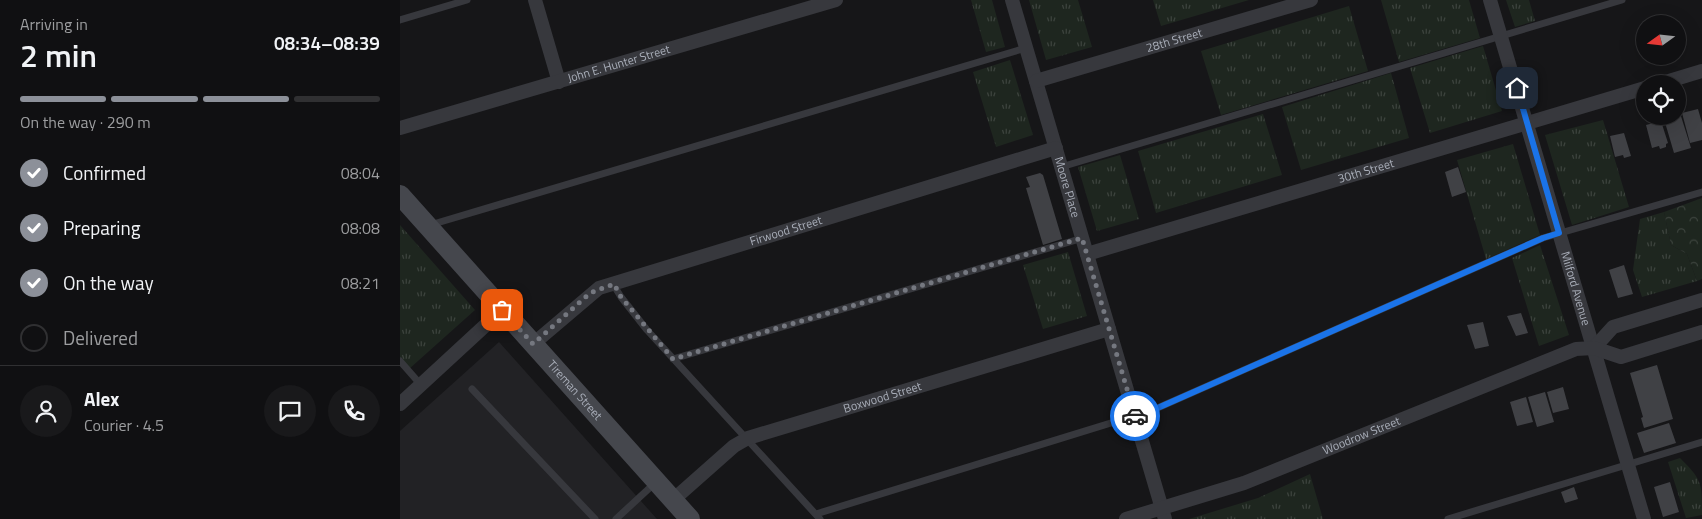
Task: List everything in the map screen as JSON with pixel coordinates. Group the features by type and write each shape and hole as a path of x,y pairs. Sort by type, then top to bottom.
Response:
{"street":[{"path":"535,0 559,82"},
{"name":"John E. Hunter Street","path":"400,128 836,0"},
{"name":"Moore Place","path":"1012,0 1163,514"},
{"name":"28th Street","path":"1036,81 1311,0"},
{"name":"Milford Avenue","path":"1490,0 1644,519"},
{"path":"1686,75 1702,70"},
{"name":"30th Street","path":"1087,254 1636,91"},
{"name":"Firwood Street","path":"533,344 590,293 614,284 1056,148"},
{"name":"Tireman Street","path":"400,196 690,519"},
{"path":"1594,348 1612,327 1702,300"},
{"path":"400,404 502,310"},
{"name":"Boxwood Street","path":"673,500 734,446 748,438 1109,329"},
{"name":"Woodrow Street","path":"1126,519 1163,514 1571,352 1594,348 1621,357 1702,332"}],"lane":[{"path":"400,20 466,0"},
{"path":"1061,166 1622,0"},
{"path":"427,226 1026,48"},
{"path":"614,284 621,297 673,359 818,516 1135,417 1559,233 1702,192"},
{"path":"673,359 1082,238"},
{"path":"400,362 421,385"},
{"path":"472,389 595,519"},
{"path":"1448,519 1702,442"},
{"path":"616,519 656,482"}],"shaded area":[{"path":"499,342 657,519 400,519 400,431"}],"green space":[{"path":"971,0 992,0 1005,47 986,52"},
{"path":"1029,0 1078,0 1092,47 1046,60"},
{"path":"1153,0 1249,0 1161,26"},
{"path":"1381,0 1469,0 1480,38 1399,62"},
{"path":"1506,0 1529,0 1535,21 1515,27"},
{"path":"1349,6 1368,71 1221,115 1201,51"},
{"path":"1483,46 1502,111 1430,133 1410,68"},
{"path":"1010,60 1033,135 996,147 973,72"},
{"path":"1391,73 1409,138 1301,170 1282,107"},
{"path":"1263,114 1282,175 1156,213 1138,151"},
{"path":"1603,120 1629,207 1572,225 1545,135"},
{"path":"1513,144 1540,235 1486,259 1457,160"},
{"path":"1120,155 1139,219 1097,231 1078,167"},
{"path":"1702,198 1702,279 1697,281 1687,254 1671,245 1664,212"},
{"path":"1664,212 1671,245 1687,254 1697,281 1642,297 1633,270 1640,219"},
{"path":"400,225 475,310 409,369 400,359"},
{"path":"1540,245 1569,335 1539,346 1512,258"},
{"path":"1068,252 1087,316 1043,329 1023,265"},
{"path":"1680,458 1697,477 1699,482 1702,495 1702,515 1686,518 1668,462"},
{"path":"1310,474 1323,519 1189,519 1258,498"}],"building":[{"path":"1698,109 1702,123 1702,140 1690,143 1685,125 1686,112"},
{"path":"1646,125 1662,125 1668,143 1666,147 1660,149 1659,146 1652,148"},
{"path":"1666,125 1684,125 1691,148 1674,153"},
{"path":"1624,133 1631,156 1624,158 1623,155 1615,157 1610,136"},
{"path":"1458,167 1466,192 1452,197 1445,172"},
{"path":"1040,173 1043,175 1062,239 1043,245 1026,188 1030,187 1026,177"},
{"path":"1624,265 1633,294 1618,298 1609,270"},
{"path":"1521,313 1528,333 1516,336 1507,316"},
{"path":"1483,322 1489,346 1475,349 1467,325"},
{"path":"1657,365 1673,419 1644,428 1641,418 1643,417 1630,373"},
{"path":"1563,387 1569,409 1553,413 1547,392"},
{"path":"1545,392 1554,422 1537,427 1528,397"},
{"path":"1526,397 1533,422 1517,426 1510,402"},
{"path":"1669,423 1676,443 1644,453 1637,433"},
{"path":"1670,482 1679,512 1663,517 1654,487"},
{"path":"1574,487 1578,499 1565,503 1561,492"}],"way so far":[{"path":"502,310 533,344 590,293 599,288 614,284 621,297 673,359 1082,238 1135,416"}],"route":[{"path":"1135,416 1153,410 1543,238 1559,233 1517,88"}]}
